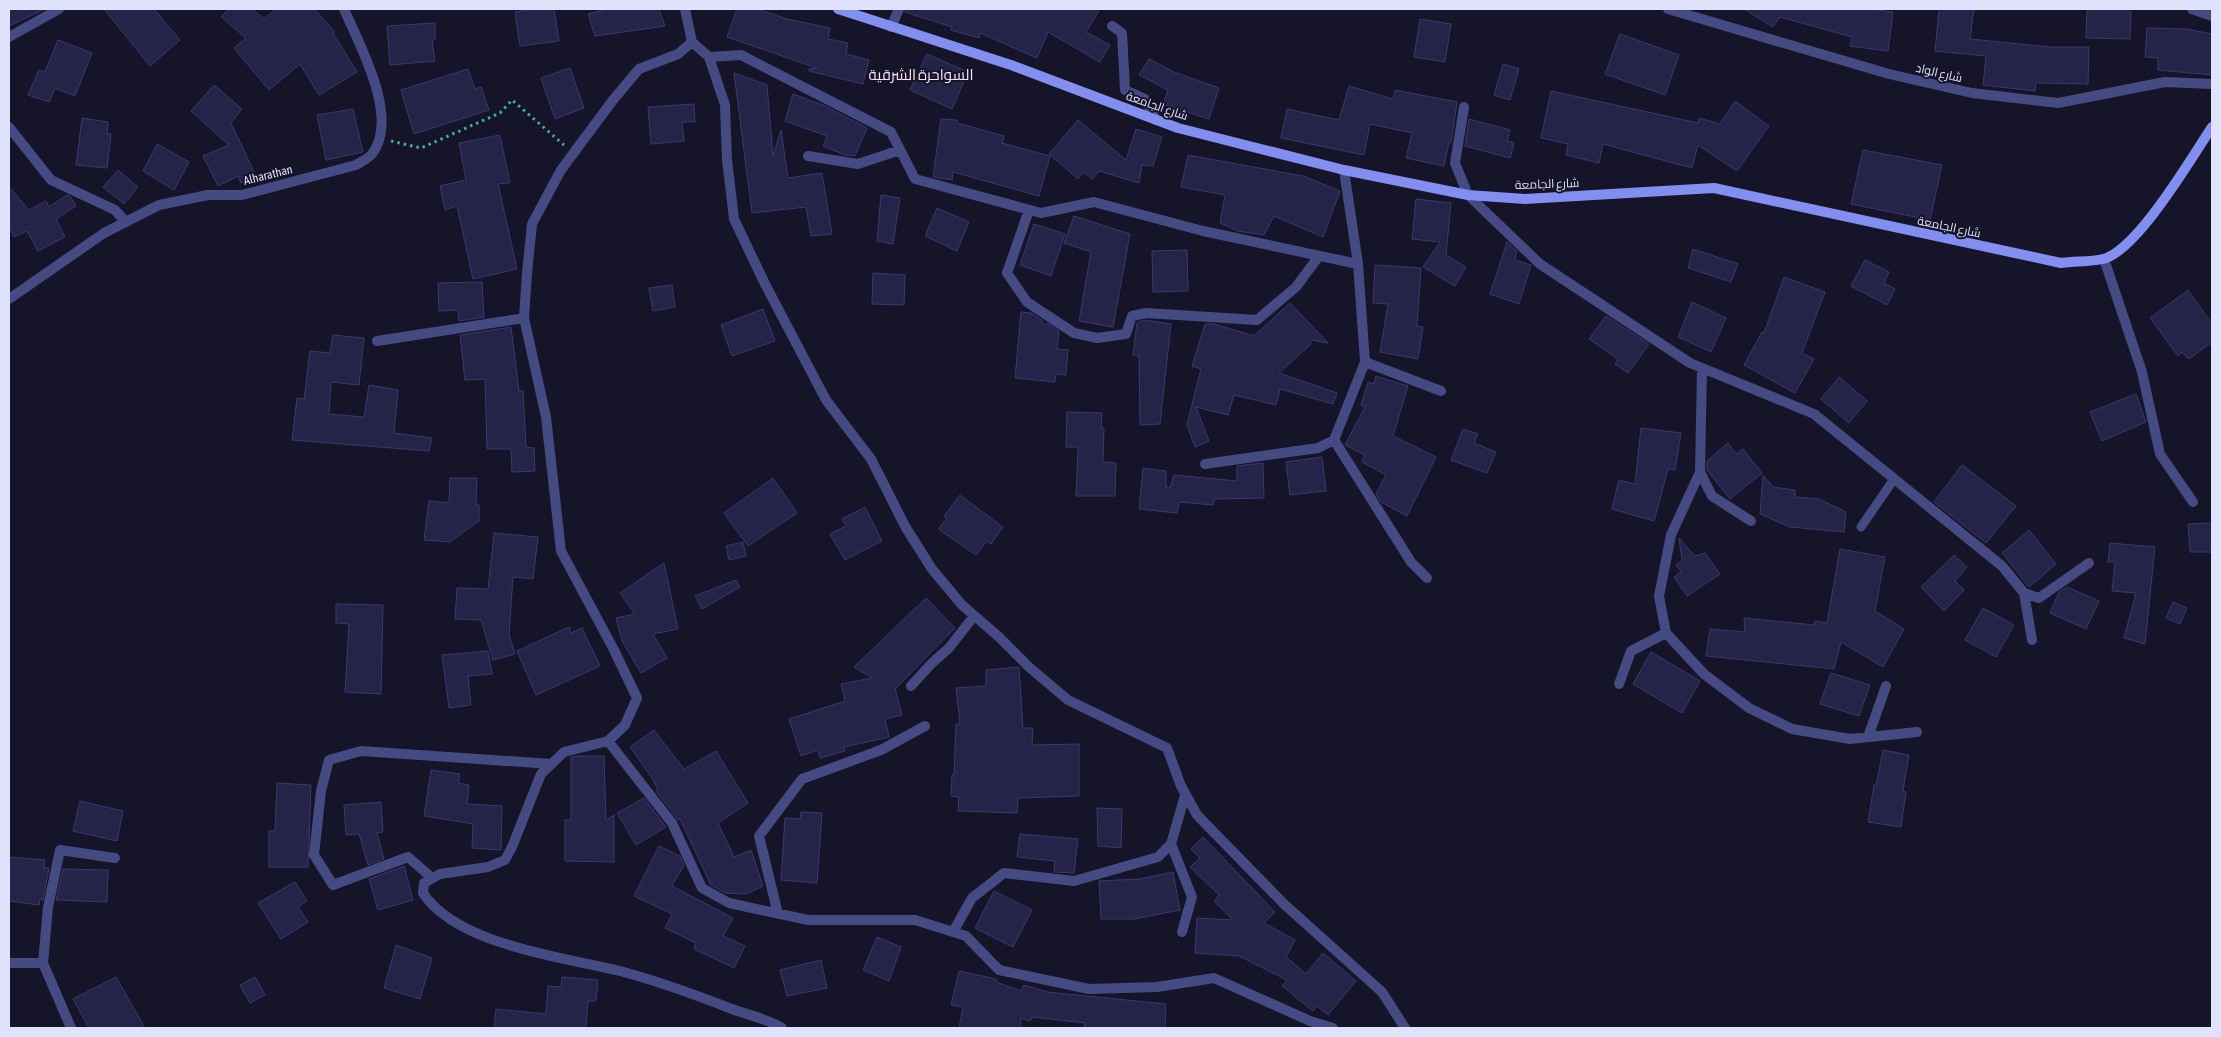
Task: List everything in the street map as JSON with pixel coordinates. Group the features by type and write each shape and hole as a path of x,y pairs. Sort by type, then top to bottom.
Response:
{"main road":[{"name":"شارع الجامعة","path":"838,9 1011,65 1178,128 1344,170 1468,195 1525,199 1714,188 2061,263 2104,259 2121,250 2157,210 2212,127"}],"street":[{"path":"9,37 59,9"},
{"name":"Alharathan","path":"9,299 104,233 159,205 208,195 242,195 356,165 372,154 382,129 381,97 344,9"},
{"path":"685,9 692,42 709,57 725,105 727,160 734,219 765,284 826,400 871,459 906,528 932,569 962,605 999,636 1029,667 1068,700 1167,748 1185,795 1197,815 1284,904 1382,992 1405,1028"},
{"path":"891,26 899,9"},
{"name":"شارع الواد","path":"1668,9 1889,74 1972,93 2058,103 2166,82 2212,84"},
{"path":"2192,9 2212,16"},
{"path":"1112,26 1122,33 1125,90 1145,99 1156,120"},
{"path":"692,42 678,54 640,69 613,100 562,170 532,224 524,318 546,417 561,552 614,650 637,698 625,725 608,741 564,752 541,774 505,860 488,867 440,874 424,883 423,893 430,905 473,930 512,946 621,971 705,999 782,1028"},
{"path":"709,57 741,55 891,132 915,178 1041,213 1094,202 1203,231 1358,264"},
{"path":"1464,107 1455,163 1468,195 1540,264 1690,363 1814,414 2002,566 2024,593 2032,640"},
{"path":"9,127 51,180 115,210 126,222"},
{"path":"808,156 858,164 900,150"},
{"path":"1206,464 1318,448 1334,440 1365,362 1358,264 1344,170"},
{"path":"1029,210 1007,273 1028,302 1074,333 1097,338 1126,334 1132,316 1146,313 1257,320 1296,287 1320,256"},
{"path":"2104,259 2142,372 2160,454 2193,502"},
{"path":"377,341 524,318"},
{"path":"1365,362 1441,391"},
{"path":"1702,368 1700,472 1671,535 1659,596 1666,633 1704,674 1749,708 1792,729 1850,739 1917,732"},
{"path":"1334,440 1411,562 1427,578"},
{"path":"1700,472 1712,496 1751,521"},
{"path":"2024,593 2039,598 2089,563"},
{"path":"911,686 949,648 974,616"},
{"path":"1619,684 1632,651 1666,633"},
{"path":"1868,737 1886,686"},
{"path":"778,914 759,836 802,779 880,750 925,726"},
{"path":"608,741 672,824 702,888 729,903 808,920 915,920 966,936 999,970 1089,988 1157,987 1214,978 1310,1021 1333,1028"},
{"path":"432,878 408,857 334,885 314,855 321,791 329,760 361,751 550,764"},
{"path":"953,932 972,898 1004,873 1074,881 1158,857 1171,844 1185,795"},
{"path":"1171,844 1192,897 1182,932"},
{"path":"71,1028 43,962 48,907 60,850 115,858"},
{"path":"9,963 43,962"}],"lane":[{"path":"1861,527 1894,479"}],"path":[{"path":"379,138 422,148 500,113 512,100 574,153"}],"building":[{"path":"9,9 45,9 9,26"},
{"path":"104,9 154,9 180,40 150,66"},
{"path":"229,9 253,9 264,19 275,9 314,9 335,32 333,33 357,72 319,95 300,64 269,90 234,48 246,38 221,17"},
{"path":"554,9 559,41 520,46 515,12"},
{"path":"606,9 659,9 665,26 595,36 588,14"},
{"path":"737,9 757,9 787,19 830,28 828,39 848,43 846,54 869,60 863,84 809,71 809,69 817,68 727,37"},
{"path":"906,9 1100,9 1086,32 1110,45 1100,62 1048,32 1037,58 980,33 979,38 951,30 952,27 905,12"},
{"path":"1744,9 1868,9 1893,12 1888,51 1850,46 1852,37 1780,17 1773,27"},
{"path":"1939,9 1974,9 1970,39 2050,47 2089,47 2088,84 2036,83 2035,91 1983,85 1986,56 1935,51"},
{"path":"2087,9 2131,9 2130,39 2086,38"},
{"path":"1420,19 1451,24 1445,62 1414,57"},
{"path":"435,23 435,40 432,40 435,61 390,65 387,26"},
{"path":"2147,28 2187,29 2212,34 2212,75 2158,70 2158,58 2145,57"},
{"path":"1620,34 1679,55 1665,95 1605,74"},
{"path":"58,40 92,53 75,96 55,88 49,102 28,95 39,70 45,72"},
{"path":"927,54 968,72 952,109 910,90"},
{"path":"1149,59 1174,72 1219,88 1209,119 1163,104 1168,90 1139,75"},
{"path":"1503,64 1519,69 1510,100 1494,95"},
{"path":"570,68 584,108 555,119 541,78"},
{"path":"468,69 475,89 481,87 489,110 414,134 401,90"},
{"path":"734,73 767,85 773,156 781,130 788,178 822,173 832,234 811,236 806,207 752,213"},
{"path":"214,85 242,109 231,123 256,176 241,183 238,176 218,186 203,156 229,145 191,111"},
{"path":"1349,86 1393,99 1395,90 1457,102 1451,143 1449,142 1444,166 1406,158 1412,133 1370,124 1364,155 1281,138 1287,109 1339,120"},
{"path":"1551,91 1698,123 1699,118 1720,124 1735,101 1769,126 1737,171 1698,145 1692,168 1603,144 1599,163 1566,155 1568,144 1541,138"},
{"path":"793,94 823,105 867,128 855,156 845,155 823,146 827,136 785,121"},
{"path":"694,104 695,122 682,122 684,141 651,144 648,107"},
{"path":"353,109 363,152 326,160 317,115"},
{"path":"82,118 108,122 107,133 111,134 107,168 76,165"},
{"path":"941,119 957,120 957,123 1004,136 1002,143 1050,156 1039,196 953,172 952,180 933,177"},
{"path":"1469,119 1510,130 1507,141 1514,143 1510,158 1465,146"},
{"path":"1078,120 1126,160 1136,129 1162,137 1153,166 1142,165 1139,183 1099,171 1092,179 1084,172 1078,179 1049,154"},
{"path":"500,135 510,183 498,184 517,269 473,279 457,206 445,210 440,186 466,180 459,143"},
{"path":"157,144 189,162 174,190 143,171"},
{"path":"1863,150 1942,165 1930,220 1851,204"},
{"path":"1188,155 1303,176 1340,191 1323,237 1274,216 1264,235 1238,231 1220,223 1225,195 1181,187"},
{"path":"118,170 138,187 124,204 103,187"},
{"path":"9,187 29,210 46,201 49,207 67,195 70,196 76,206 56,219 65,237 38,251 27,231 14,237 9,227"},
{"path":"881,195 900,198 893,244 877,241"},
{"path":"1416,199 1451,203 1446,255 1466,267 1455,286 1423,267 1440,242 1412,239"},
{"path":"937,208 969,222 957,251 925,236"},
{"path":"1074,216 1130,234 1113,327 1079,321 1091,252 1064,243"},
{"path":"1034,224 1065,234 1051,276 1020,265"},
{"path":"1507,242 1517,251 1515,260 1531,265 1519,304 1490,294"},
{"path":"1693,249 1738,264 1731,282 1688,268"},
{"path":"1187,250 1188,291 1153,292 1152,251"},
{"path":"1865,260 1889,272 1884,283 1895,289 1887,305 1851,286"},
{"path":"1375,265 1421,268 1417,326 1423,327 1418,359 1380,352 1388,304 1373,303"},
{"path":"873,273 905,275 904,305 872,304"},
{"path":"1784,277 1825,292 1802,353 1814,359 1795,393 1744,365 1762,332 1764,333"},
{"path":"482,282 484,317 459,321 458,310 439,311 438,283"},
{"path":"672,285 675,307 653,311 649,288"},
{"path":"2188,290 2212,324 2212,342 2189,359 2182,352 2178,356 2150,318"},
{"path":"1692,302 1726,318 1711,352 1678,337"},
{"path":"1290,303 1328,343 1311,340 1310,345 1279,373 1337,393 1333,404 1280,389 1276,405 1234,395 1228,415 1196,407 1209,441 1195,447 1187,425 1201,369 1192,366 1205,324 1214,324 1254,336"},
{"path":"763,309 775,341 732,356 721,325"},
{"path":"1021,312 1031,313 1042,320 1042,324 1049,324 1059,331 1057,349 1068,350 1066,375 1056,374 1055,382 1015,378"},
{"path":"1606,316 1649,344 1628,373 1615,364 1618,359 1589,339"},
{"path":"1144,320 1171,324 1160,424 1140,425 1139,356 1133,355 1137,323"},
{"path":"511,327 519,391 523,391 526,447 534,448 535,471 512,472 511,449 487,449 485,379 465,380 460,335"},
{"path":"333,335 364,338 359,385 331,382 329,414 364,417 369,385 398,390 394,433 432,438 429,451 292,440 297,398 304,399 310,351 330,353"},
{"path":"1376,376 1408,386 1393,436 1436,457 1407,516 1381,502 1376,494 1386,475 1362,462 1365,455 1345,445 1365,407 1361,405 1368,382 1374,384"},
{"path":"1839,377 1867,401 1849,423 1821,399"},
{"path":"2136,394 2146,422 2102,441 2090,412"},
{"path":"1067,412 1102,413 1101,428 1104,428 1103,462 1116,463 1115,496 1076,496 1078,447 1066,447"},
{"path":"1641,428 1681,433 1675,470 1668,469 1654,521 1612,509 1619,480 1635,484"},
{"path":"1463,429 1478,434 1474,443 1496,452 1487,473 1451,460"},
{"path":"1728,443 1736,454 1743,449 1762,473 1730,499 1707,470 1707,461"},
{"path":"1322,457 1326,491 1290,495 1286,462"},
{"path":"1263,463 1264,498 1214,499 1213,505 1179,502 1177,513 1139,509 1143,468 1166,471 1166,487 1170,488 1174,475 1237,481 1237,466"},
{"path":"1962,465 2016,506 1986,543 1934,502"},
{"path":"1763,475 1773,487 1795,490 1795,497 1819,499 1846,512 1844,532 1790,527 1760,514"},
{"path":"450,478 477,478 476,505 479,505 479,521 450,542 424,540 429,501 449,503"},
{"path":"773,478 797,513 748,546 724,513"},
{"path":"960,495 1003,527 991,544 987,541 976,555 938,529 947,518 944,516"},
{"path":"865,507 882,541 845,560 830,534 846,526 842,519"},
{"path":"2212,523 2212,552 2190,552 2188,524"},
{"path":"2029,530 2056,564 2029,587 2002,553"},
{"path":"494,533 538,537 533,579 513,577 509,635 515,654 493,660 481,620 455,619 457,588 488,589"},
{"path":"1679,538 1695,556 1705,553 1720,574 1687,596 1674,577 1681,572 1676,565 1682,560"},
{"path":"743,542 746,556 729,560 726,546"},
{"path":"2110,543 2155,547 2145,644 2124,638 2136,593 2112,591 2115,562 2108,562"},
{"path":"1840,549 1885,557 1875,611 1904,629 1883,667 1841,642 1834,669 1706,656 1710,629 1745,632 1744,618 1814,625 1815,621 1827,623"},
{"path":"1954,555 1967,567 1955,581 1964,590 1944,611 1921,587"},
{"path":"664,563 678,629 653,634 667,658 641,673 622,641 616,618 635,614 620,593"},
{"path":"736,580 740,587 702,609 695,596"},
{"path":"2067,587 2099,601 2086,629 2050,613 2059,592"},
{"path":"926,598 955,628 895,689 902,715 885,719 889,737 844,747 845,751 820,758 818,750 801,756 789,719 845,701 841,684 872,678 854,667"},
{"path":"2173,602 2187,608 2180,624 2166,618"},
{"path":"336,604 383,605 381,694 345,692 349,624 336,623"},
{"path":"1983,608 2014,625 1996,657 1965,640"},
{"path":"569,627 571,633 582,628 600,666 536,695 517,651"},
{"path":"488,651 492,674 468,676 471,705 449,708 442,655"},
{"path":"1651,652 1700,681 1682,713 1633,684"},
{"path":"1019,667 1023,728 1033,728 1032,745 1079,744 1079,796 1018,798 1017,813 958,811 959,797 951,796 952,775 954,775 956,724 960,724 956,688 986,686 986,670"},
{"path":"1831,673 1870,685 1859,716 1820,704"},
{"path":"654,730 684,769 716,751 748,803 718,823 734,857 751,850 763,886 746,894 725,893 711,885 680,819 678,820 656,791 658,789 655,782 630,747"},
{"path":"1883,750 1909,755 1903,791 1906,792 1901,827 1868,822 1874,785 1876,786"},
{"path":"604,756 606,820 614,815 614,862 565,861 565,820 571,820 571,757"},
{"path":"431,770 460,774 458,783 469,785 467,804 502,806 501,850 472,848 473,824 424,816"},
{"path":"277,783 311,785 308,867 269,867 269,831 275,831"},
{"path":"644,798 666,827 636,845 617,813"},
{"path":"80,801 123,811 117,841 73,831"},
{"path":"381,802 383,832 377,833 384,859 368,865 359,834 346,835 344,805"},
{"path":"1097,808 1122,809 1121,848 1098,846"},
{"path":"801,812 822,813 817,883 781,880 785,818 800,819"},
{"path":"1020,834 1078,839 1074,873 1054,872 1055,861 1017,857"},
{"path":"1203,837 1275,912 1264,923 1295,940 1286,957 1306,974 1323,953 1356,981 1328,1015 1317,1006 1313,1011 1282,986 1287,980 1239,956 1195,953 1197,918 1233,920 1214,901 1219,895 1190,867 1200,858 1191,849"},
{"path":"659,846 680,856 684,865 672,886 733,918 723,936 745,946 734,968 694,949 696,943 665,928 672,914 634,896"},
{"path":"9,857 45,860 44,868 49,868 43,900 40,899 39,905 9,901"},
{"path":"404,866 413,900 378,910 369,879"},
{"path":"63,869 108,870 107,902 56,900"},
{"path":"1173,872 1180,910 1135,919 1101,919 1099,881 1140,879"},
{"path":"295,882 307,901 298,907 308,922 281,939 258,903"},
{"path":"994,891 1032,910 1013,947 975,928"},
{"path":"877,937 901,947 889,981 863,970"},
{"path":"396,945 432,958 420,999 384,988"},
{"path":"821,960 827,988 787,996 780,970"},
{"path":"959,971 996,979 996,982 1021,991 1024,985 1047,992 1166,1004 1165,1028 1084,1028 1085,1023 1032,1017 1030,1021 1021,1018 1020,1028 959,1028 963,1007 951,1005"},
{"path":"116,977 145,1028 89,1028 73,999"},
{"path":"255,977 265,995 250,1003 240,985"},
{"path":"562,977 598,980 596,1001 588,1001 586,1028 494,1028 496,1009 546,1014 548,986 561,987"}],"district":[{"name":"السواحرة الشرقية","path":"921,74"}]}
